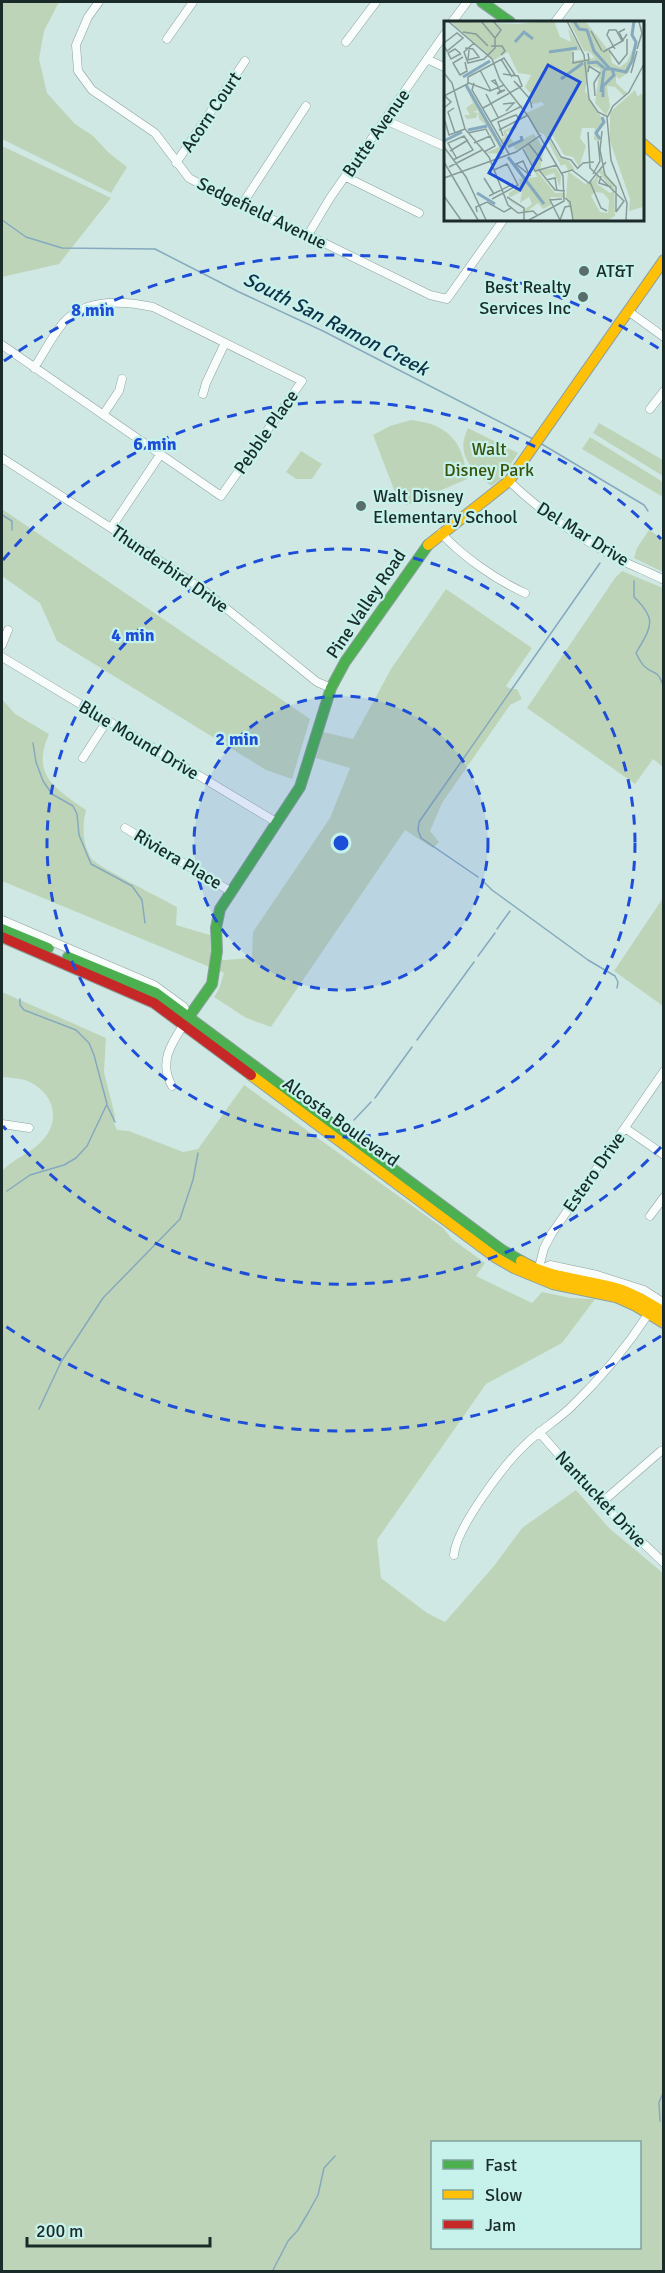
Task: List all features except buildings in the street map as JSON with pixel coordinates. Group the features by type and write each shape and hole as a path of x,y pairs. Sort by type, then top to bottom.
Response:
{"main road":[{"path":"482,2 509,21"},
{"path":"644,150 663,162"},
{"name":"Pine Valley Road","path":"185,1021 212,984 217,951 216,928 220,909 300,787 331,688 345,662 424,549 441,533 509,481 663,260"},
{"name":"Alcosta Boulevard","path":"2,928 156,993 185,1021"},
{"name":"Alcosta Boulevard","path":"2,937 154,1003 185,1021 537,1274 618,1288 663,1312"},
{"name":"Alcosta Boulevard","path":"655,1307 663,1323"}],"street":[{"name":"Sedgefield Avenue","path":"99,2 88,17 76,45 78,71 92,90 155,133 189,178 241,206 308,235 430,295 447,299 503,220"},
{"path":"167,39 193,2"},
{"path":"346,42 376,2"},
{"path":"454,21 467,2"},
{"path":"556,21 570,2"},
{"name":"Butte Avenue","path":"308,235 444,35"},
{"path":"427,59 444,67"},
{"name":"Acorn Court","path":"176,163 245,61"},
{"path":"241,206 306,106"},
{"path":"385,120 444,146"},
{"path":"346,177 419,213"},
{"name":"Pebble Place","path":"2,345 34,368 160,455 221,496 302,381 153,307 135,303 96,305 81,310 66,321 34,368"},
{"path":"628,311 663,337"},
{"path":"203,394 225,343"},
{"path":"103,415 119,391 122,379"},
{"path":"650,408 663,391"},
{"path":"111,528 160,455"},
{"name":"Thunderbird Drive","path":"2,458 206,592 317,682 331,688"},
{"name":"Del Mar Drive","path":"509,481 529,500 601,549 663,580"},
{"path":"441,533 456,549 525,593"},
{"path":"2,645 8,630"},
{"name":"Blue Mound Drive","path":"2,657 276,822"},
{"path":"83,758 107,721"},
{"name":"Riviera Place","path":"125,828 230,891"},
{"name":"Alcosta Boulevard","path":"2,920 154,985 184,1007 185,1021"},
{"path":"172,1086 166,1077 166,1053 185,1021"},
{"name":"Estero Drive","path":"537,1274 544,1248 552,1233 663,1071"},
{"path":"2,1124 29,1128"},
{"path":"625,1128 663,1155"},
{"path":"650,1216 663,1197"},
{"path":"454,1555 455,1547 467,1524 499,1474 525,1444 572,1406 634,1336 655,1307"},
{"name":"Nantucket Drive","path":"539,1432 601,1503 663,1563"},
{"path":"601,1503 662,1451"}],"green space":[{"path":"2,2 59,2 44,31 39,59 47,93 75,124 93,136 127,167 111,193 2,139"},
{"path":"2,146 111,198 59,264 2,277"},
{"path":"411,420 435,426 452,438 462,455 467,479 407,505 398,500 373,435 390,426"},
{"path":"599,423 663,460 663,476 593,433"},
{"name":"Walt Disney Park","path":"468,428 518,453 500,480 491,486 472,467 464,453 464,438"},
{"path":"590,437 663,482 663,497 582,449"},
{"path":"301,451 322,464 312,479 296,479 286,472"},
{"path":"2,509 310,719 292,779 266,770 57,641 40,603 2,576"},
{"path":"649,530 663,539 663,572 634,558 637,548"},
{"path":"622,571 663,588 663,767 653,759 635,784 527,708"},
{"path":"446,589 532,648 506,686 517,689 522,699 510,705 442,803 430,831 439,842 433,848 405,830 271,1027 246,1018 214,997 224,973 2,881 2,699 15,714 49,734 44,748 45,771 49,780 56,787 86,810 84,835 86,847 92,859 118,876 177,907 176,925 210,935 211,955 224,960 252,958 253,932 330,818 350,768 316,758 323,732 353,739 391,669"},
{"path":"663,898 664,1006 614,971"},
{"path":"2,992 106,1038 104,1072 117,1130 129,1131 183,1152 198,1149 244,1085 443,1228 452,1239 485,1263 476,1276 532,1303 542,1292 571,1298 595,1299 562,1343 486,1384 377,1540 381,1578 427,1613 445,1622 494,1566 522,1528 576,1490 609,1528 663,1573 663,2271 2,2271 2,1171 40,1143 47,1134 53,1116 49,1099 43,1091 22,1079 2,1077"}],"waterway":[{"name":"South San Ramon Creek","path":"2,220 26,237 62,248 155,249 323,331 533,439"},
{"name":"South San Ramon Creek","path":"540,443 644,505 648,511"},
{"path":"2,515 12,521 12,530"},
{"path":"478,877 421,838 418,830 419,822 600,563"},
{"path":"634,581 634,597 647,612 650,624 636,653 644,666 658,675 664,688"},
{"path":"33,743 36,762 43,781 52,794 73,806 77,814 79,835 91,864 132,886 142,900 145,923"},
{"path":"482,880 492,890 588,960 615,976 618,982 617,988"},
{"path":"497,929 510,911"},
{"path":"478,956 495,933"},
{"path":"417,1040 474,962"},
{"path":"7,1191 30,1175 64,1165 76,1158 87,1146 107,1104 89,1043 76,1030 24,1010 20,1005 20,999"},
{"path":"375,1098 412,1047"},
{"path":"354,1120 371,1102"},
{"path":"107,1105 115,1122"},
{"path":"39,1409 61,1362 103,1298 180,1219 193,1180 198,1153"},
{"path":"660,2121 659,2102 664,2091"},
{"path":"272,2272 288,2241 298,2230 318,2195 324,2168 335,2156"}],"traffic: fast":[{"path":"482,2 509,21"},
{"path":"188,1018 212,984 217,951 216,928 220,909 300,787 331,688 345,662 428,545"},
{"path":"2,929 48,948"},
{"path":"68,957 156,993 502,1250 521,1261"}],"traffic: slow":[{"path":"644,145 664,162"},
{"path":"428,545 509,481 664,260"},
{"path":"251,1075 495,1257 514,1268 553,1284 616,1297 664,1323"},
{"path":"521,1261 544,1272 625,1291 664,1312"}],"traffic: jam":[{"path":"2,937 154,1003 251,1075"}],"place":[{"name":"AT&T","path":"584,271"},
{"name":"Best Realty Services Inc","path":"583,297"},
{"name":"Walt Disney Elementary School","path":"361,506"}]}
